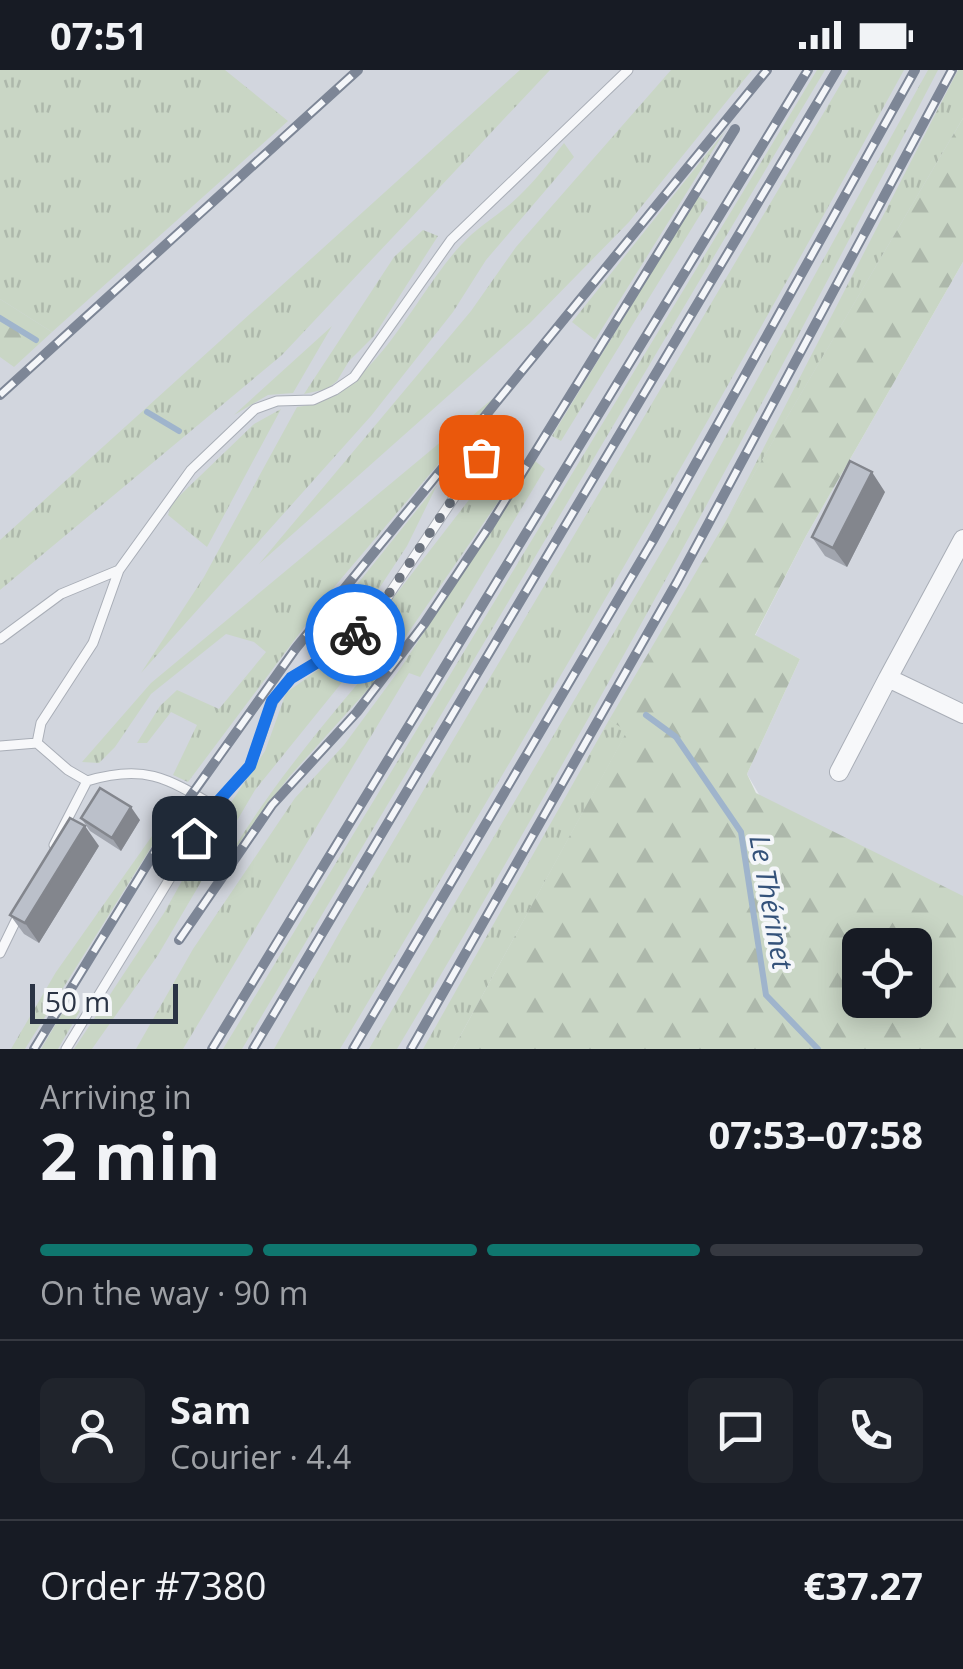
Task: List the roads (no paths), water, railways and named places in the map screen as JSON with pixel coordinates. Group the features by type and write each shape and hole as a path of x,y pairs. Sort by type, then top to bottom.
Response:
{"street":[{"path":"839,772 963,539"},
{"path":"888,678 963,714"}],"lane":[{"path":"37,743 40,723 93,642 119,570 191,470 256,409 277,401 313,400 354,377 451,240 628,70"},
{"path":"66,1049 214,806 250,766 272,701 291,678 341,648 378,610 502,426"},
{"path":"0,639 61,594 119,570"},
{"path":"0,746 37,743 87,781"},
{"path":"48,857 87,781 117,772 149,775 170,781 214,806"},
{"path":"0,954 22,908"}],"waterway":[{"name":"Le Thérinet","path":"0,318 36,340"},
{"name":"Le Thérinet","path":"147,412 179,431"},
{"name":"Le Thérinet","path":"646,715 676,737 741,832 766,995 818,1049"}],"railway":[{"path":"0,395 358,70"},
{"path":"34,1049 178,814 296,648 767,70"},
{"path":"212,1049 808,70"},
{"path":"253,1049 837,70"},
{"path":"353,1049 652,542 915,70"},
{"path":"411,1049 677,582 952,70"},
{"path":"179,940 272,805 357,712 424,624 490,525 735,129"}]}
